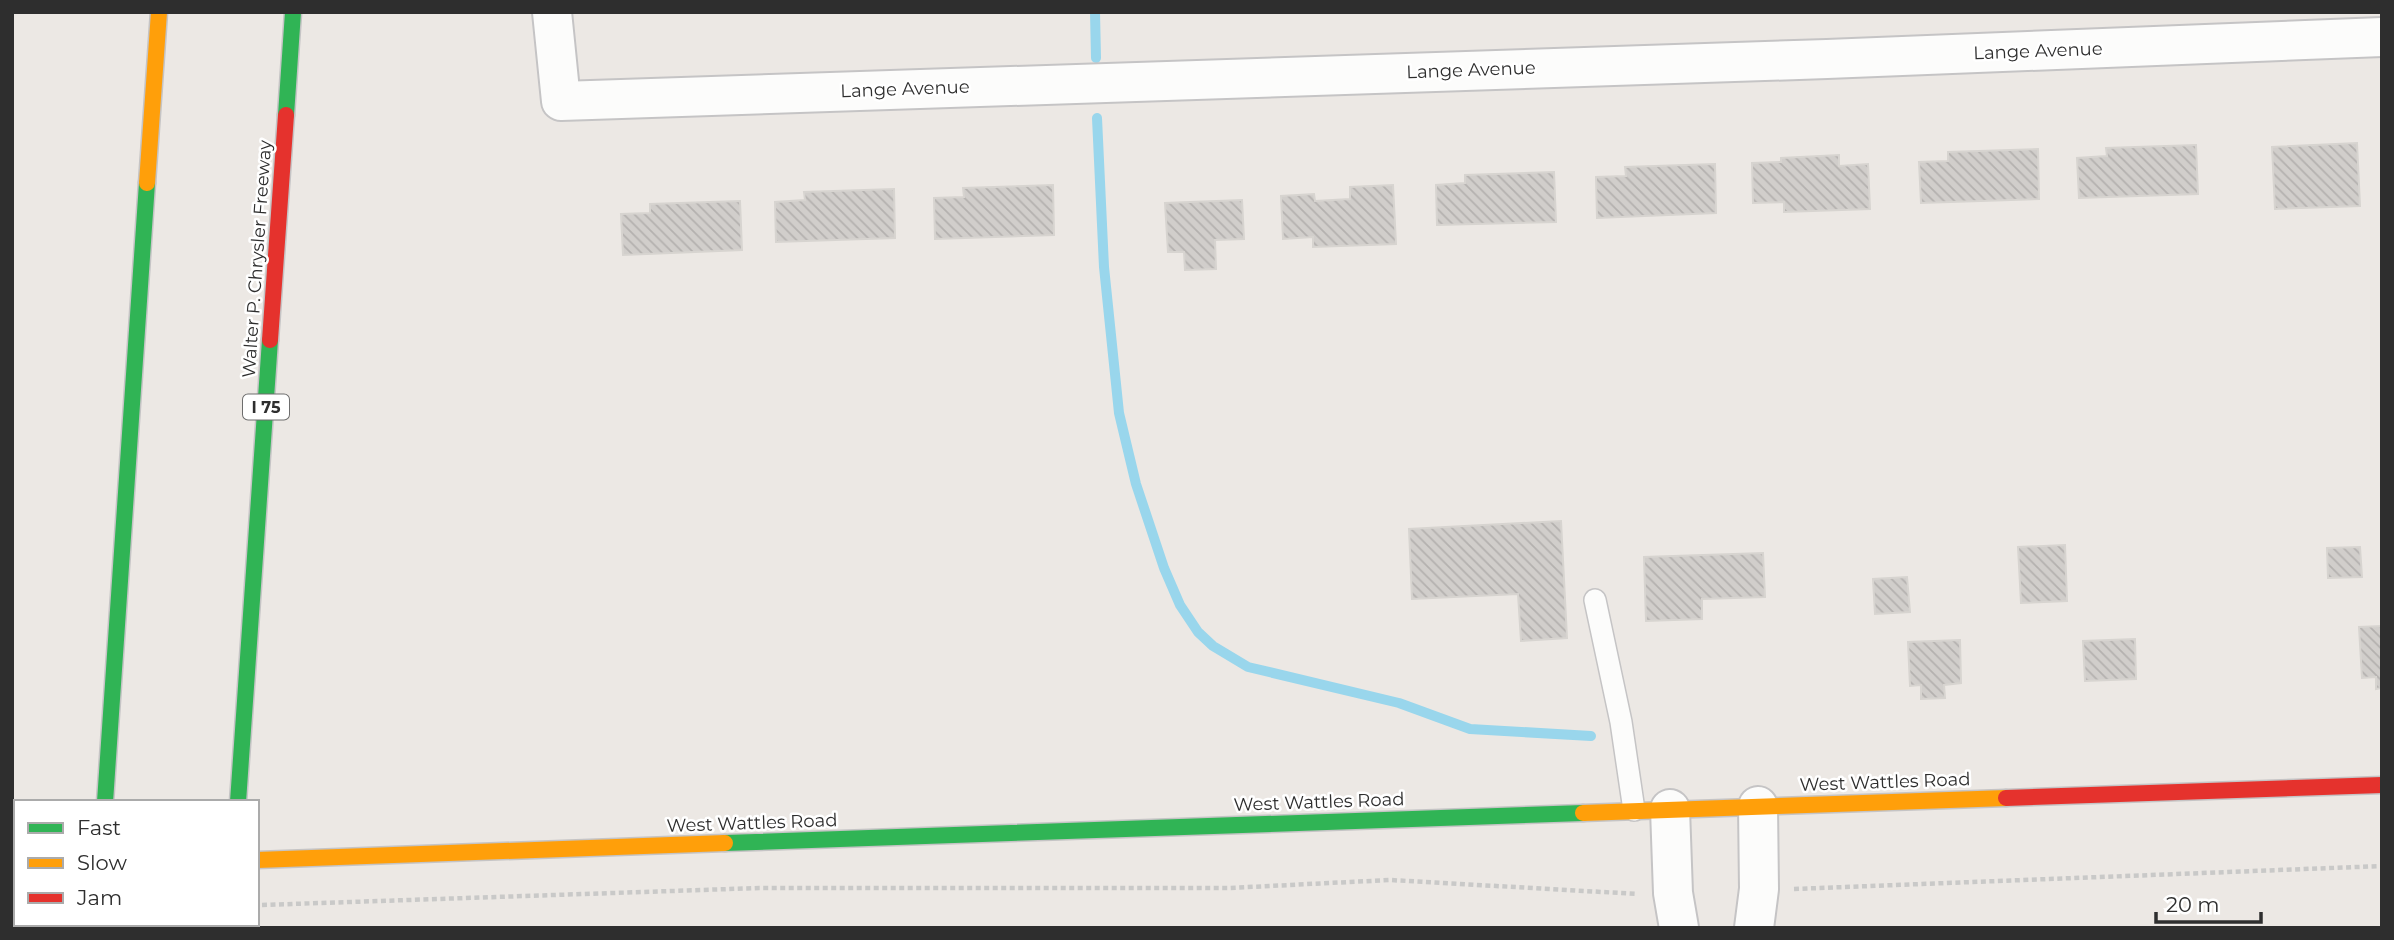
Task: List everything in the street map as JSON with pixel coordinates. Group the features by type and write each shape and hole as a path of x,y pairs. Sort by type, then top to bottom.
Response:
{"main road":[{"path":"105,800 159,12"},
{"name":"Walter P. Chrysler Freeway","path":"239,800 293,12"},
{"name":"West Wattles Road","path":"259,860 2382,785"}],"street":[{"name":"Lange Avenue","path":"552,12 561,101 2382,37"},
{"path":"1754,928 1759,889 1758,806"},
{"path":"1652,809 1676,910"}],"lane":[{"path":"1595,600 1621,722 1652,809"}],"path":[{"path":"1759,889 2382,866"},
{"path":"259,905 759,888 1229,888 1390,880 1638,894 1676,910"}],"building":[{"path":"2357,143 2360,206 2275,209 2272,147"},
{"path":"2196,145 2198,194 2079,198 2077,158 2107,156 2106,148"},
{"path":"2038,149 2039,199 1921,203 1919,162 1948,161 1948,152"},
{"path":"1839,155 1839,166 1868,164 1870,209 1784,212 1784,202 1753,203 1752,163 1781,162 1781,158"},
{"path":"1715,164 1716,213 1597,218 1596,177 1626,176 1625,167"},
{"path":"1554,172 1556,222 1437,225 1436,185 1465,183 1465,175"},
{"path":"1053,185 1054,235 935,239 934,198 964,197 963,188"},
{"path":"1393,185 1396,244 1313,247 1313,237 1283,239 1281,196 1314,194 1315,201 1350,199 1350,187"},
{"path":"894,189 895,238 776,242 775,202 805,200 804,192"},
{"path":"1242,200 1244,239 1215,240 1216,269 1185,270 1184,252 1168,252 1165,203"},
{"path":"740,201 742,250 623,255 621,214 650,213 650,204"},
{"path":"1561,521 1567,638 1521,641 1518,594 1412,599 1409,529"},
{"path":"2065,545 2067,601 2021,603 2018,547"},
{"path":"2360,547 2362,577 2328,578 2327,548"},
{"path":"1763,553 1765,597 1702,599 1702,619 1646,621 1644,557"},
{"path":"1907,577 1910,612 1875,614 1873,579"},
{"path":"2382,626 2382,688 2376,689 2376,677 2362,678 2359,627"},
{"path":"2135,639 2136,679 2085,681 2083,641"},
{"path":"1960,640 1961,683 1944,685 1945,698 1921,699 1921,685 1910,686 1908,642"}],"waterway":[{"path":"1095,12 1096,58"},
{"path":"1097,118 1104,267 1119,413 1136,484 1164,568 1180,605 1198,632 1213,646 1248,667 1399,703 1470,729 1591,736"}],"traffic: fast":[{"path":"286,115 293,12"},
{"path":"105,800 147,183"},
{"path":"238,800 270,340"},
{"path":"725,843 1583,813"}],"traffic: slow":[{"path":"147,183 159,12"},
{"path":"1583,813 2006,798"},
{"path":"259,860 725,843"}],"traffic: jam":[{"path":"270,340 286,115"},
{"path":"2006,798 2382,785"}]}
